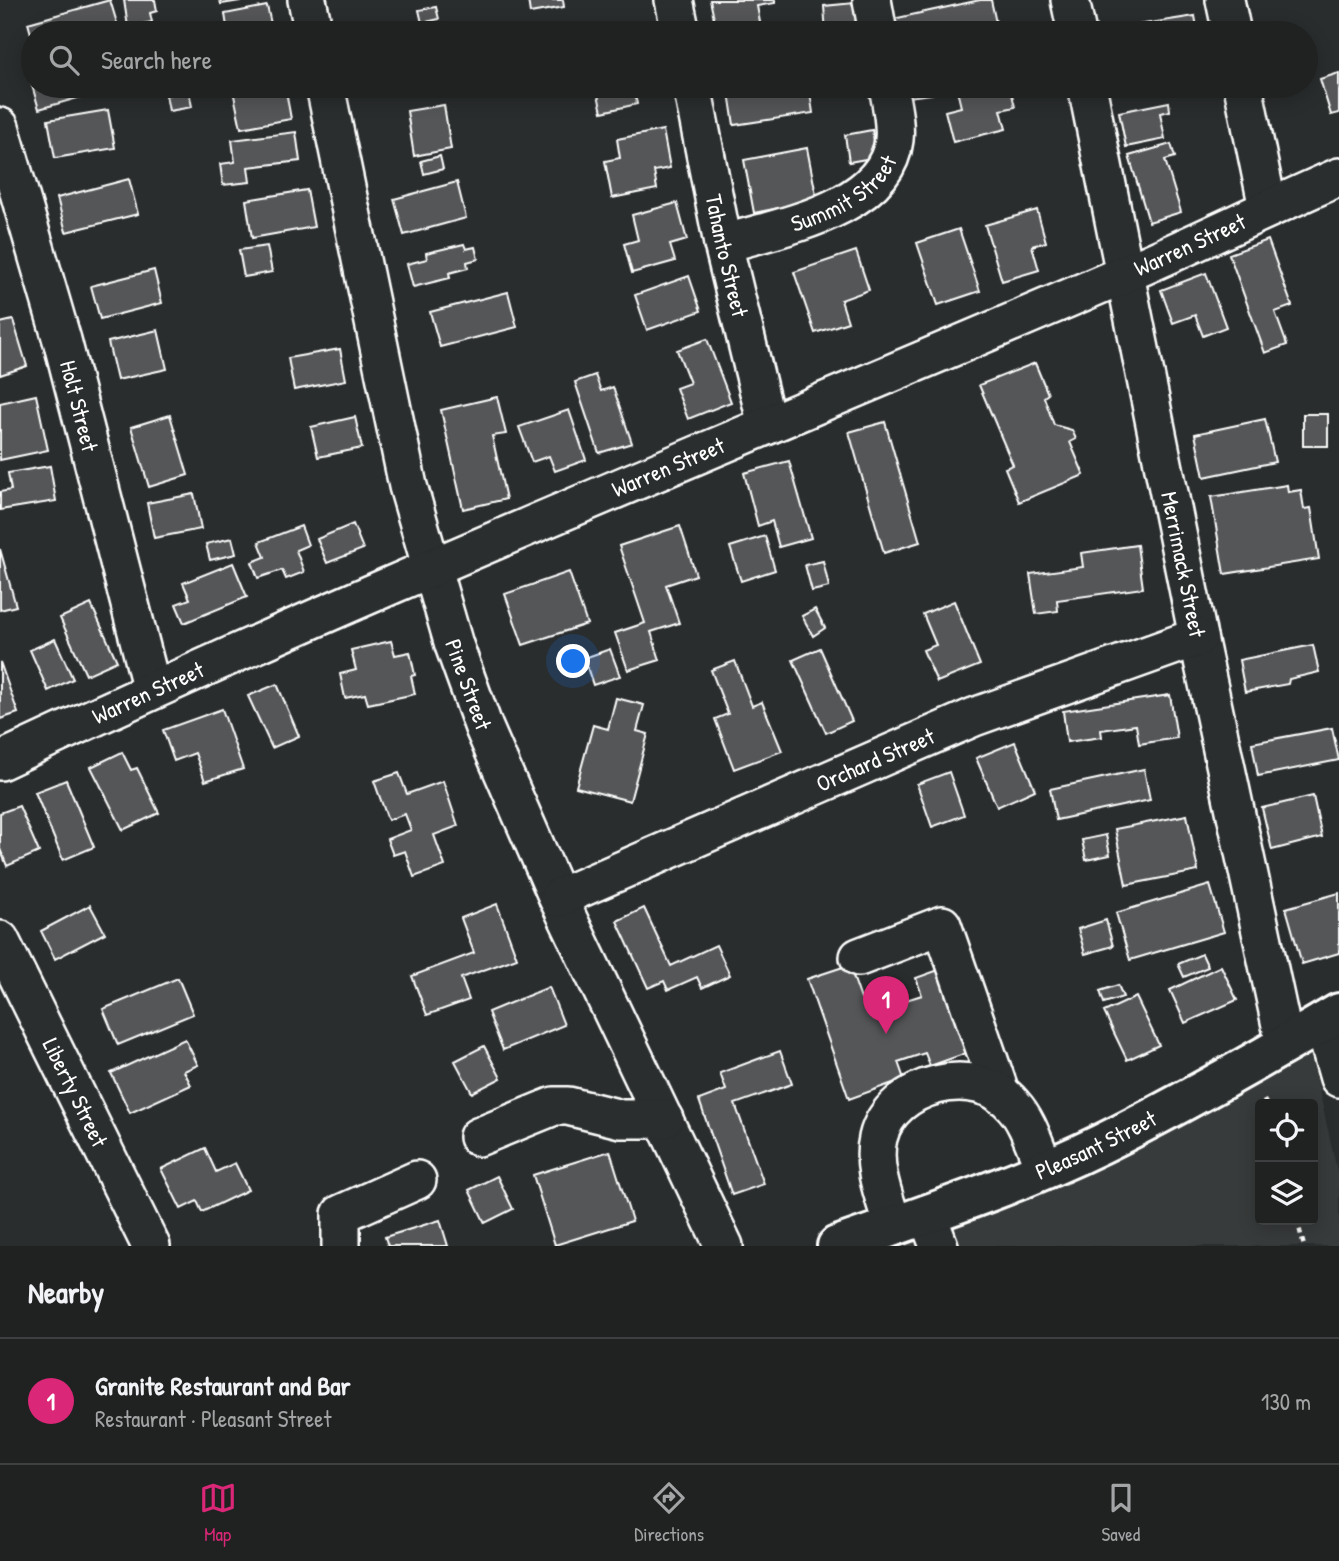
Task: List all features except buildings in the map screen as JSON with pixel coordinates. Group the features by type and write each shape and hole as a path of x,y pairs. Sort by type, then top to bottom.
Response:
{"main road":[{"name":"Pleasant Street","path":"837,1246 920,1229 1044,1167 1098,1145 1229,1078 1331,1018"}],"street":[{"path":"307,0 311,21"},
{"path":"674,0 678,21"},
{"path":"872,0 876,21"},
{"path":"1070,0 1074,21"},
{"path":"1225,0 1229,21"},
{"name":"Pine Street","path":"327,98 408,486 430,567 484,728 558,898 724,1246"},
{"name":"Tahanto Street","path":"694,98 723,244 767,425"},
{"name":"Summit Street","path":"723,244 813,216 841,205 868,189 885,169 894,140 889,98"},
{"name":"Merrimack Street","path":"1089,98 1198,637 1285,1044"},
{"path":"1245,98 1268,208"},
{"name":"Holt Street","path":"2,149 62,340 152,690"},
{"name":"Warren Street","path":"0,761 152,690 430,567 1125,274 1339,177"},
{"name":"Orchard Street","path":"558,898 974,717 1198,637"},
{"path":"859,957 942,925 1000,1095"},
{"name":"Liberty Street","path":"0,940 151,1246"},
{"path":"1331,1018 1339,1078"},
{"path":"920,1229 876,1161 878,1136 894,1110 914,1093 941,1083 972,1083 1000,1095 1013,1105 1044,1167"},
{"path":"478,1137 554,1106 568,1106 621,1119 664,1119"},
{"path":"341,1246 341,1214 417,1180"}],"path":[{"path":"1298,1225 1304,1246"}],"shaded area":[{"path":"1311,1054 1339,1179 1339,1246 890,1246 1112,1158 1211,1110"}],"place":[{"name":"Granite Restaurant and Bar","path":"886,1034"}]}
